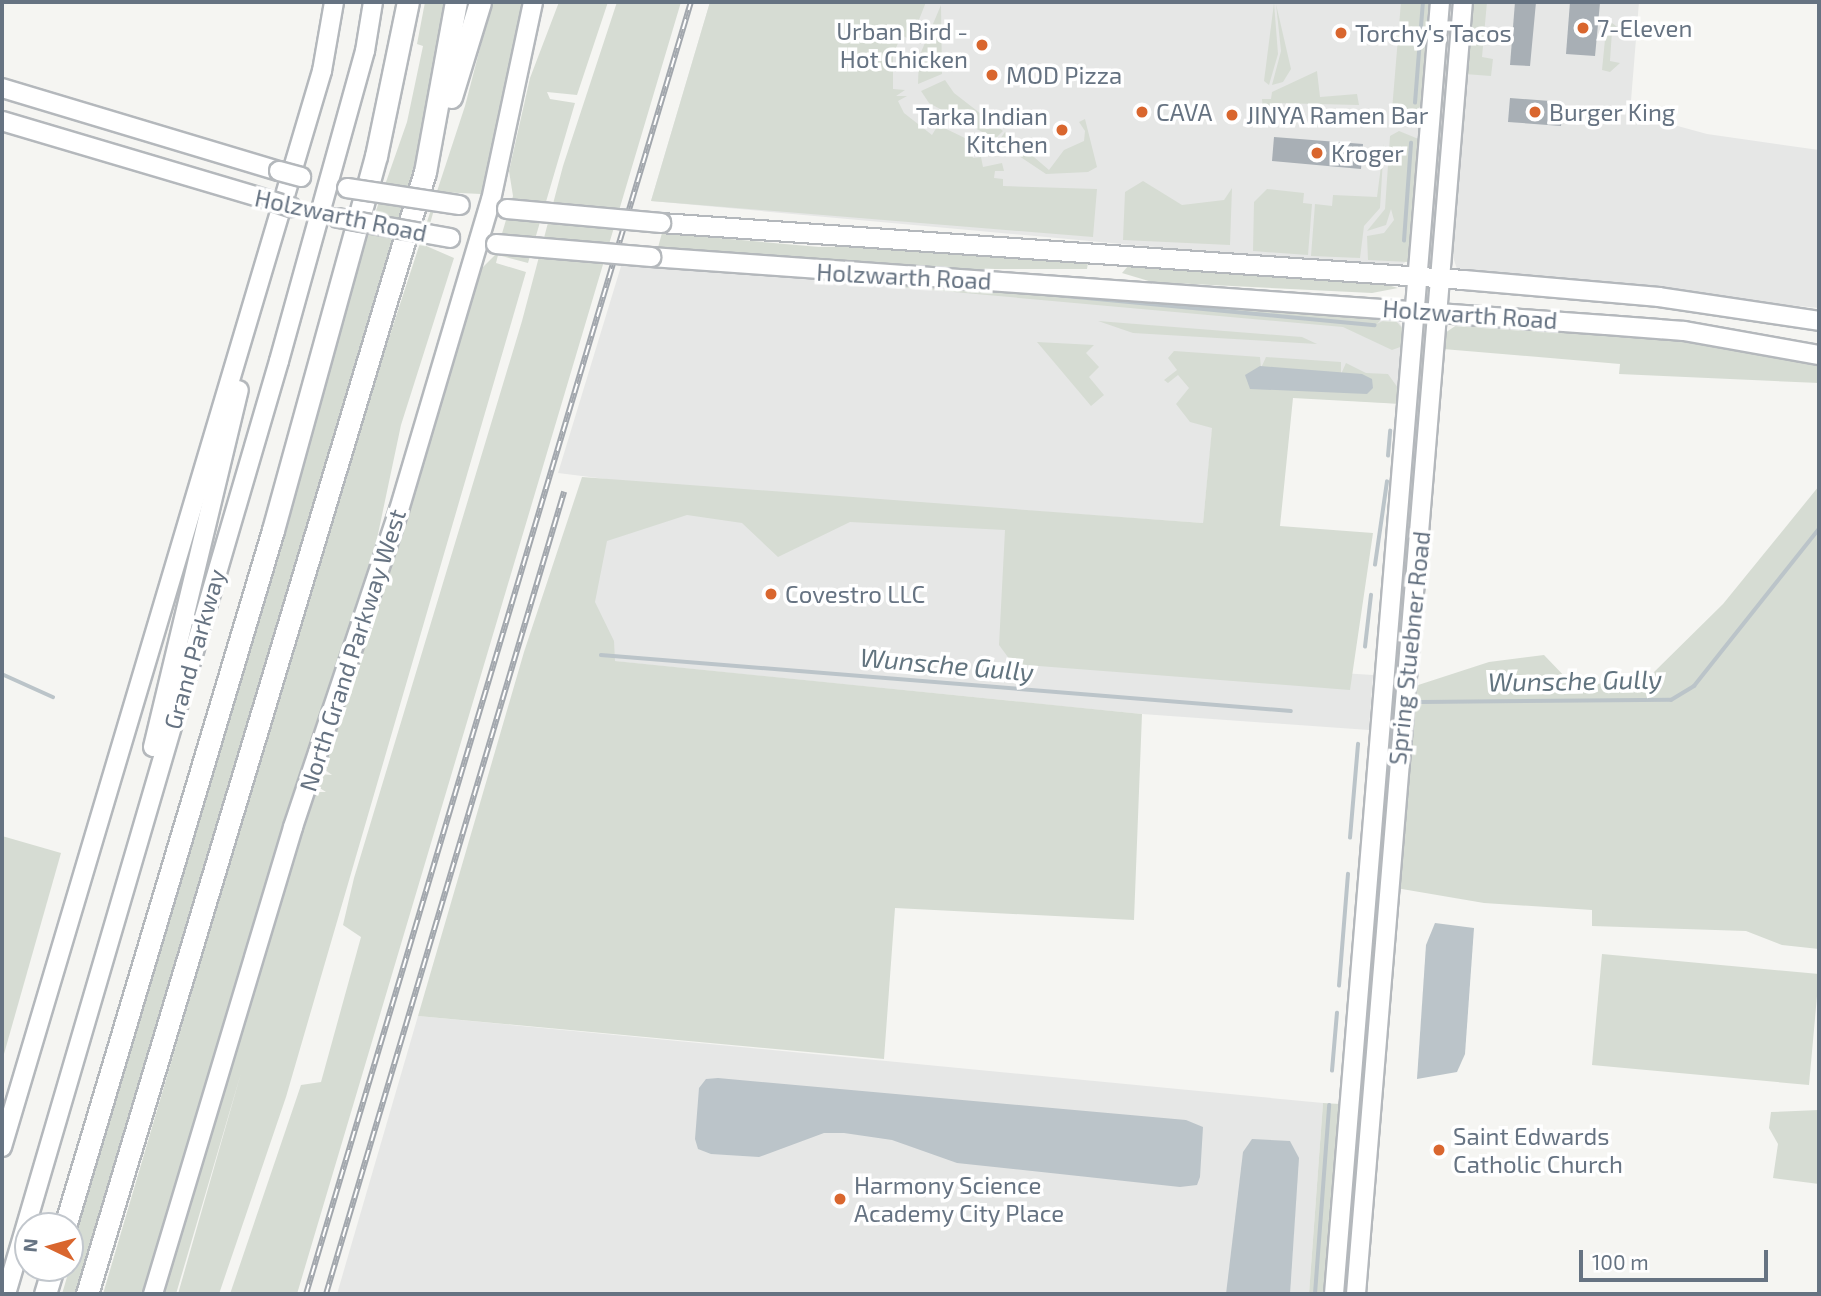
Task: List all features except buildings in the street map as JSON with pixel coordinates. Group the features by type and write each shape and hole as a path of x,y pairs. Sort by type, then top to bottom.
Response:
{"highway":[{"path":"69,1212 273,530 376,156 408,2"},
{"path":"425,172 456,2"},
{"path":"87,1294 425,172 480,2"}],"main road":[{"path":"2,1147 322,71 334,2"},
{"name":"Grand Parkway","path":"6,1294 320,214 373,2"},
{"name":"North Grand Parkway West","path":"153,1294 293,827 398,510 488,208 533,2"},
{"name":"Spring Stuebner Road","path":"1334,1294 1364,895 1418,310 1440,2"},
{"name":"Spring Stuebner Road","path":"1356,1294 1387,897 1441,312 1463,2"},
{"name":"Holzwarth Road","path":"2,88 301,177 347,188 460,205 661,223 1443,278 1659,297 1819,321"},
{"name":"Holzwarth Road","path":"2,121 320,214 496,244 1685,331 1819,355"},
{"path":"74,1055 207,537 268,256"},
{"path":"1784,349 1791,317"},
{"path":"1364,895 1387,897"},
{"path":"1350,1096 1372,1097"}],"shaded area":[{"path":"425,2 450,2 412,177 84,1277 84,1212 79,1212 365,242 407,122 423,46 417,44"},
{"path":"492,2 523,2 510,79 481,194 439,192 424,245 454,258 401,425 370,572 142,1294 103,1294 341,484 465,106"},
{"path":"559,2 608,2 577,95 547,92 550,99 575,103 528,263 498,255 496,263 526,272 286,1097 219,1294 178,1294 241,1073 176,1294 162,1294 313,792 326,792 315,785 319,774 332,775 321,767 407,518 482,268 496,254 513,196 509,171 530,78"},
{"path":"617,2 681,2 297,1294 230,1294 301,1085 321,1082 361,937 343,925 354,878 522,321 563,166"},
{"path":"710,2 1433,2 1412,257 1396,269 651,201"},
{"path":"710,2 926,2 911,40 901,35 893,56 893,89 905,90 896,96 907,96 898,101 904,113 932,135 938,125 969,140 973,158 981,157 983,167 1002,163 1004,171 995,171 994,178 1003,179 1003,186 1097,189 1093,237 651,201"},
{"path":"1401,2 1433,2 1423,104 1414,112 1392,110"},
{"path":"1470,2 1639,2 1630,113 1707,134 1819,150 1819,308 1464,274 1457,269 1451,251"},
{"path":"1470,2 1487,2 1482,57 1493,59 1491,76 1465,74"},
{"path":"1274,3 1278,54 1269,85 1264,81"},
{"path":"1276,4 1291,69 1283,82 1272,85 1281,51"},
{"path":"941,5 942,74 918,84 919,57"},
{"path":"1607,19 1621,30 1612,31 1610,61 1620,63 1610,72 1602,70"},
{"path":"1317,71 1320,97 1357,94 1359,105 1275,103 1263,109 1262,99 1271,99 1272,92"},
{"path":"945,80 954,93 1003,131 995,139 929,103 921,91"},
{"path":"1085,119 1097,167 1088,172 1046,174 998,142 1005,132 1049,170 1064,150 1084,141 1085,131 1079,122"},
{"path":"1399,131 1421,140 1412,257 1409,262 1368,260 1367,236 1384,233 1394,220 1391,209 1386,225 1367,231 1385,209 1390,136"},
{"path":"1384,143 1380,208 1364,226 1360,258 1311,256 1315,204 1332,206 1333,195 1377,197"},
{"path":"1143,181 1182,205 1224,200 1232,188 1230,245 1123,240 1125,192"},
{"path":"1267,189 1304,193 1303,203 1312,204 1308,255 1253,251 1254,202"},
{"path":"662,233 819,247 896,246 1088,263 1087,269 943,269 657,251"},
{"path":"622,263 1396,318 1407,334 1402,404 1216,392 1203,523 1017,510 1012,652 1373,675 1369,730 1142,714 583,658 614,480 558,473"},
{"path":"1129,265 1374,281 1398,288 1372,293 1152,282 1122,273"},
{"path":"808,279 1385,315 1377,324 1392,316 1407,334 1403,346 1392,350 1343,327"},
{"path":"1098,321 1302,337 1317,344 1133,333"},
{"path":"1461,322 1713,343 1819,362 1819,383 1619,374 1620,364 1443,349 1445,333"},
{"path":"1037,342 1094,345 1086,353 1099,367 1089,377 1104,395 1091,406"},
{"path":"1174,351 1260,357 1261,368 1266,357 1341,362 1341,374 1346,363 1366,373 1388,374 1403,395 1402,404 1293,398 1280,526 1373,533 1350,690 1013,664 999,645 1005,530 850,522 778,557 742,523 687,515 607,541 595,602 614,641 615,661 1142,714 1134,920 895,908 884,1059 418,1016 524,652 582,477 1203,523 1212,428 1190,422 1176,404 1189,388 1178,375 1168,383 1164,380 1177,370 1168,358"},
{"path":"1260,366 1362,374 1372,379 1373,388 1367,394 1250,389 1245,375"},
{"path":"1819,486 1819,949 1782,945 1746,931 1592,926 1592,910 1484,903 1396,888 1409,688 1489,662 1544,655 1569,681 1598,684 1651,675 1723,604"},
{"path":"2,836 61,853 2,1061"},
{"path":"1435,923 1474,928 1465,1054 1457,1072 1417,1079 1426,945"},
{"path":"1602,954 1819,974 1809,1085 1592,1065"},
{"name":"Harmony Science Academy City Place","path":"418,1016 1323,1103 1309,1294 337,1294"},
{"path":"706,1079 1186,1120 1203,1127 1200,1177 1197,1185 1180,1187 957,1163 892,1140 844,1133 824,1133 759,1157 711,1154 698,1149 695,1139 699,1088"},
{"path":"1323,1103 1340,1104 1330,1247 1326,1294 1309,1294"},
{"path":"1819,1110 1819,1184 1773,1178 1778,1144 1769,1128 1771,1112"},
{"path":"1252,1139 1290,1141 1299,1158 1290,1294 1226,1294 1243,1152"},
{"path":"66,1282 83,1282 79,1294 62,1294"}],"waterway":[{"path":"1415,103 1423,2"},
{"path":"1404,241 1411,143"},
{"path":"1045,294 1375,325"},
{"path":"1388,456 1390,431"},
{"path":"1375,565 1387,482"},
{"name":"Wunsche Gully","path":"1421,702 1671,700 1694,686 1819,529"},
{"path":"1365,647 1371,595"},
{"name":"Wunsche Gully","path":"601,655 1291,711"},
{"path":"2,674 53,697"},
{"path":"1350,838 1358,744"},
{"path":"1339,986 1348,874"},
{"path":"1332,1071 1337,1013"},
{"path":"1315,1294 1329,1106"}],"railway":[{"path":"306,1294 691,2"},
{"path":"326,1294 564,492"}],"place":[{"name":"7-Eleven","path":"1583,28"},
{"name":"Torchy's Tacos","path":"1341,33"},
{"name":"Urban Bird - Hot Chicken","path":"982,45"},
{"name":"MOD Pizza","path":"992,75"},
{"name":"CAVA","path":"1142,112"},
{"name":"Burger King","path":"1535,112"},
{"name":"JINYA Ramen Bar","path":"1232,115"},
{"name":"Tarka Indian Kitchen","path":"1062,130"},
{"name":"Kroger","path":"1317,153"},
{"name":"Covestro LLC","path":"771,594"},
{"name":"Saint Edwards Catholic Church","path":"1439,1150"},
{"name":"Harmony Science Academy City Place","path":"840,1199"}]}
